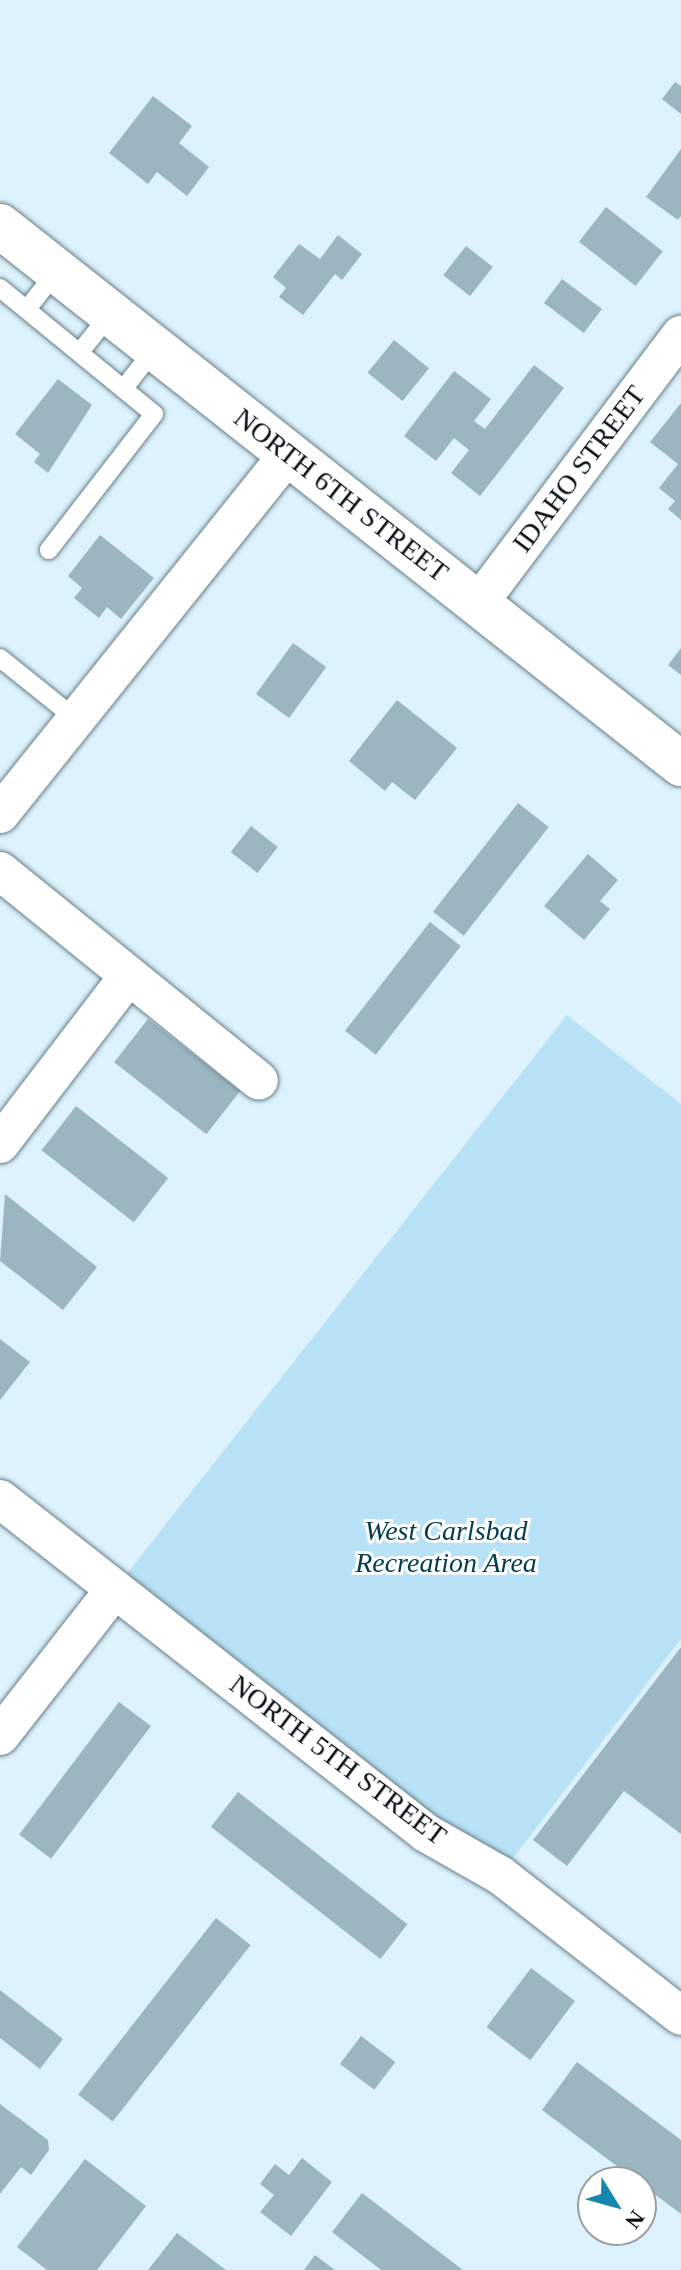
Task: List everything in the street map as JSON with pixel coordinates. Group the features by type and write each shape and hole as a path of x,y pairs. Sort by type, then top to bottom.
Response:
{"street":[{"name":"NORTH 6TH STREET","path":"0,226 681,764"},
{"name":"IDAHO STREET","path":"478,604 681,335"},
{"path":"0,814 289,453"},
{"path":"0,871 127,978 259,1081"},
{"path":"0,1144 127,978"},
{"name":"NORTH 5TH STREET","path":"0,1499 426,1833 500,1875 681,2016"},
{"path":"0,1736 114,1590"}],"lane":[{"path":"27,309 57,271"},
{"path":"0,288 125,387 154,414 49,550"},
{"path":"80,352 111,313"},
{"path":"125,387 155,348"},
{"path":"0,658 76,719"}],"green space":[{"name":"West Carlsbad Recreation Area","path":"567,1015 681,1104 681,1639 500,1875 114,1590"}],"building":[{"path":"675,82 681,86 681,114 662,99"},
{"path":"153,96 192,126 179,143 209,167 187,196 157,172 148,184 109,153"},
{"path":"681,149 681,216 678,220 646,197"},
{"path":"606,207 663,251 636,286 579,242"},
{"path":"338,235 362,254 342,280 335,274 303,315 279,297 286,288 273,277 299,244 320,259"},
{"path":"466,246 493,267 470,296 443,275"},
{"path":"562,279 602,309 584,333 544,303"},
{"path":"394,340 429,368 403,401 368,373"},
{"path":"534,365 564,388 480,496 451,473 469,450 454,438 436,461 404,436 454,371 491,399 474,421 485,429"},
{"path":"58,379 92,405 48,473 34,462 40,454 15,434"},
{"path":"681,403 681,520 668,509 675,501 659,488 678,464 650,442"},
{"path":"100,535 154,578 121,619 107,607 99,618 74,598 82,588 68,576"},
{"path":"293,643 326,667 289,718 256,694"},
{"path":"681,648 681,675 668,665"},
{"path":"397,700 457,748 415,800 392,782 385,791 349,761"},
{"path":"518,803 549,827 464,936 433,912"},
{"path":"251,826 278,847 257,873 231,852"},
{"path":"588,854 618,880 600,901 610,909 584,940 544,906"},
{"path":"430,922 461,946 376,1055 345,1031"},
{"path":"148,1019 240,1091 206,1134 114,1062"},
{"path":"76,1106 168,1178 134,1222 42,1150"},
{"path":"5,1194 97,1267 63,1310 0,1261"},
{"path":"0,1339 30,1362 0,1400"},
{"path":"681,1647 681,1834 624,1791 567,1866 533,1840"},
{"path":"119,1702 151,1726 51,1859 19,1835"},
{"path":"238,1792 407,1924 380,1959 211,1827"},
{"path":"216,1918 251,1945 113,2122 78,2095"},
{"path":"531,1968 575,2001 530,2060 486,2027"},
{"path":"0,1990 63,2039 40,2069 0,2038"},
{"path":"361,2036 395,2062 374,2090 340,2064"},
{"path":"577,2062 681,2140 681,2214 657,2196 657,2166 617,2166 542,2110"},
{"path":"0,2104 48,2140 49,2150 31,2175 21,2167 0,2194"},
{"path":"302,2158 332,2182 291,2236 260,2212 274,2195 260,2184 275,2164 289,2175"},
{"path":"85,2159 146,2206 97,2270 47,2270 17,2247"},
{"path":"362,2193 463,2270 381,2270 332,2232"},
{"path":"177,2233 226,2270 148,2270"},
{"path":"315,2255 335,2270 304,2270"}]}
